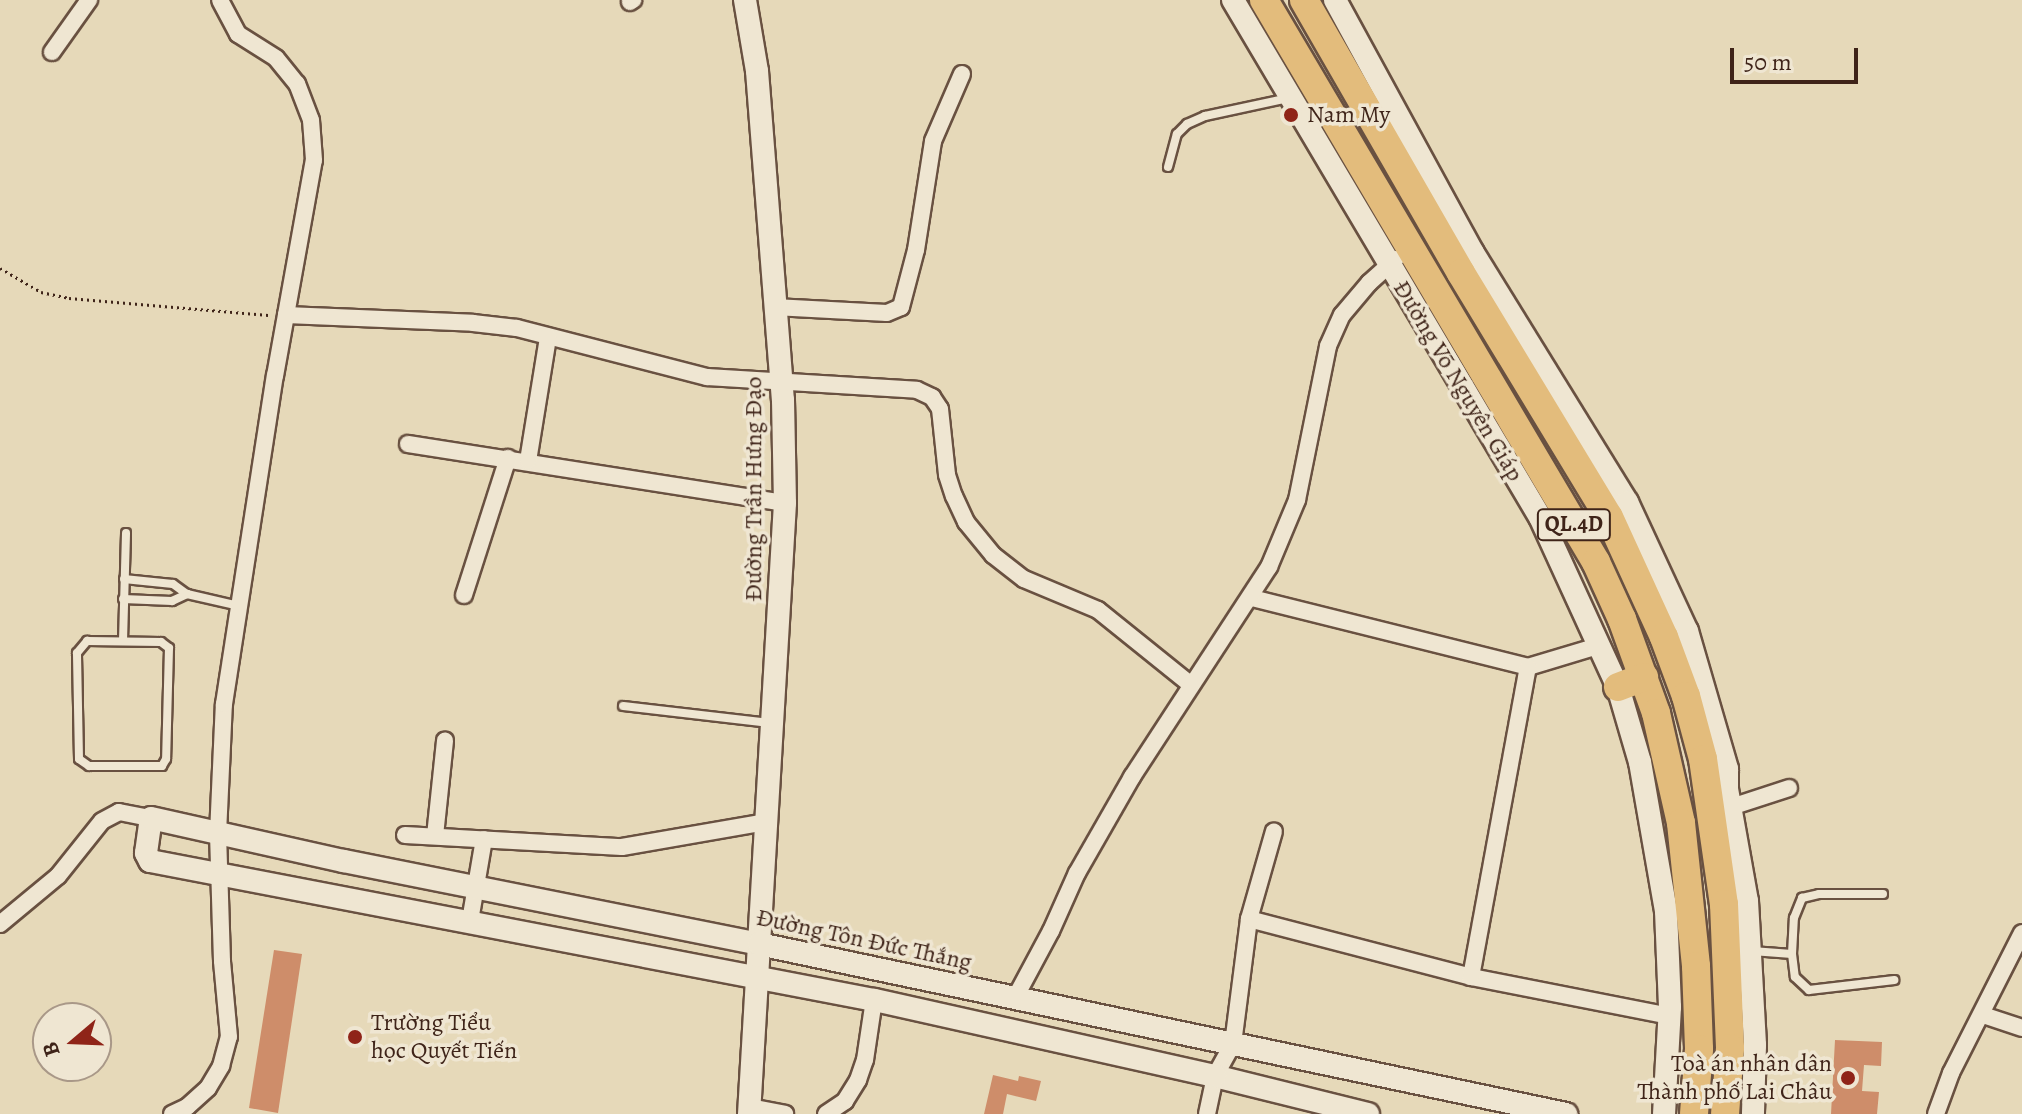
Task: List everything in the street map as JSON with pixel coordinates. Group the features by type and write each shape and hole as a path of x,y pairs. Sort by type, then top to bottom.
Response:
{"highway":[{"name":"Đường Võ Nguyên Giáp","path":"1264,0 1399,257 1596,562 1631,682 1669,760 1685,852 1696,966 1699,1049 1694,1114"},
{"name":"QL.4D","path":"1304,0 1461,273 1676,634 1686,696 1703,759 1724,904 1730,1048 1725,1114"}],"street":[{"path":"52,52 89,0"},
{"path":"172,1114 187,1107 208,1088 226,1053 230,1025 222,961 218,834 224,704 314,160 311,120 287,67 246,42 220,0"},
{"name":"Đường Trần Hưng Đạo","path":"745,0 757,71 781,383 785,503 785,550 771,723 750,1111"},
{"name":"Đường Võ Nguyên Giáp","path":"1233,0 1288,98 1399,257 1540,517 1601,645 1631,682 1640,762 1664,896 1670,1016 1664,1114"},
{"path":"1335,0 1473,253 1627,502 1727,769 1751,951 1753,1114"},
{"path":"774,307 887,313 901,307 916,250 933,141 962,74"},
{"path":"1015,998 1097,837 1190,684 1252,598 1284,536 1297,500 1328,346 1342,315 1399,257"},
{"path":"286,315 473,323 548,337 707,377 917,390 932,397 940,409 947,475 954,496 966,522 993,555 1024,579 1098,610 1190,684"},
{"path":"528,461 548,337"},
{"path":"408,444 785,503"},
{"path":"464,595 508,458"},
{"path":"1252,598 1528,667 1601,645"},
{"path":"1471,977 1528,667"},
{"path":"435,836 445,741"},
{"path":"1731,807 1789,788"},
{"path":"0,924 58,876 102,821 111,814 130,811 151,818 146,853 150,861 874,1000 1215,1076 1368,1114"},
{"name":"Đường Tôn Đức Thắng","path":"151,818 476,889 759,944 1566,1114"},
{"path":"405,835 622,847 767,822"},
{"path":"1207,1114 1215,1076 1233,1044 1249,919 1274,831"},
{"path":"470,921 484,839"},
{"path":"1249,919 1471,977 1670,1016"},
{"path":"1936,1114 1951,1073 2022,933"},
{"path":"826,1114 845,1101 858,1080 865,1060 874,1000"},
{"path":"1983,1015 2022,1028"},
{"path":"750,1111 785,1114"}],"lane":[{"path":"1168,167 1177,134 1187,124 1205,116 1288,98"},
{"path":"123,641 126,533"},
{"path":"124,579 173,584 187,594 240,606"},
{"path":"123,599 172,601 187,594"},
{"path":"87,641 123,641 161,642 170,653 166,759 158,768 89,766 81,762 77,754 78,648 87,641"},
{"path":"623,706 771,723"},
{"path":"1883,894 1819,894 1802,898 1794,918 1792,954 1795,977 1809,990 1894,980"},
{"path":"1751,951 1792,954"}],"path":[{"path":"0,268 41,292 69,298 224,313 286,315"}],"building":[{"path":"274,950 302,954 278,1113 249,1108"},
{"name":"Toà án nhân dân Thành phố Lai Châu","path":"1835,1040 1882,1042 1881,1066 1864,1065 1862,1091 1879,1092 1877,1114 1831,1114"},
{"path":"993,1075 1018,1081 1019,1076 1041,1081 1036,1101 1007,1094 1003,1114 984,1114"}],"place":[{"name":"Nam My","path":"1291,115"},
{"name":"Trường Tiểu học Quyết Tiến","path":"355,1037"},
{"name":"Toà án nhân dân Thành phố Lai Châu","path":"1848,1078"}]}
